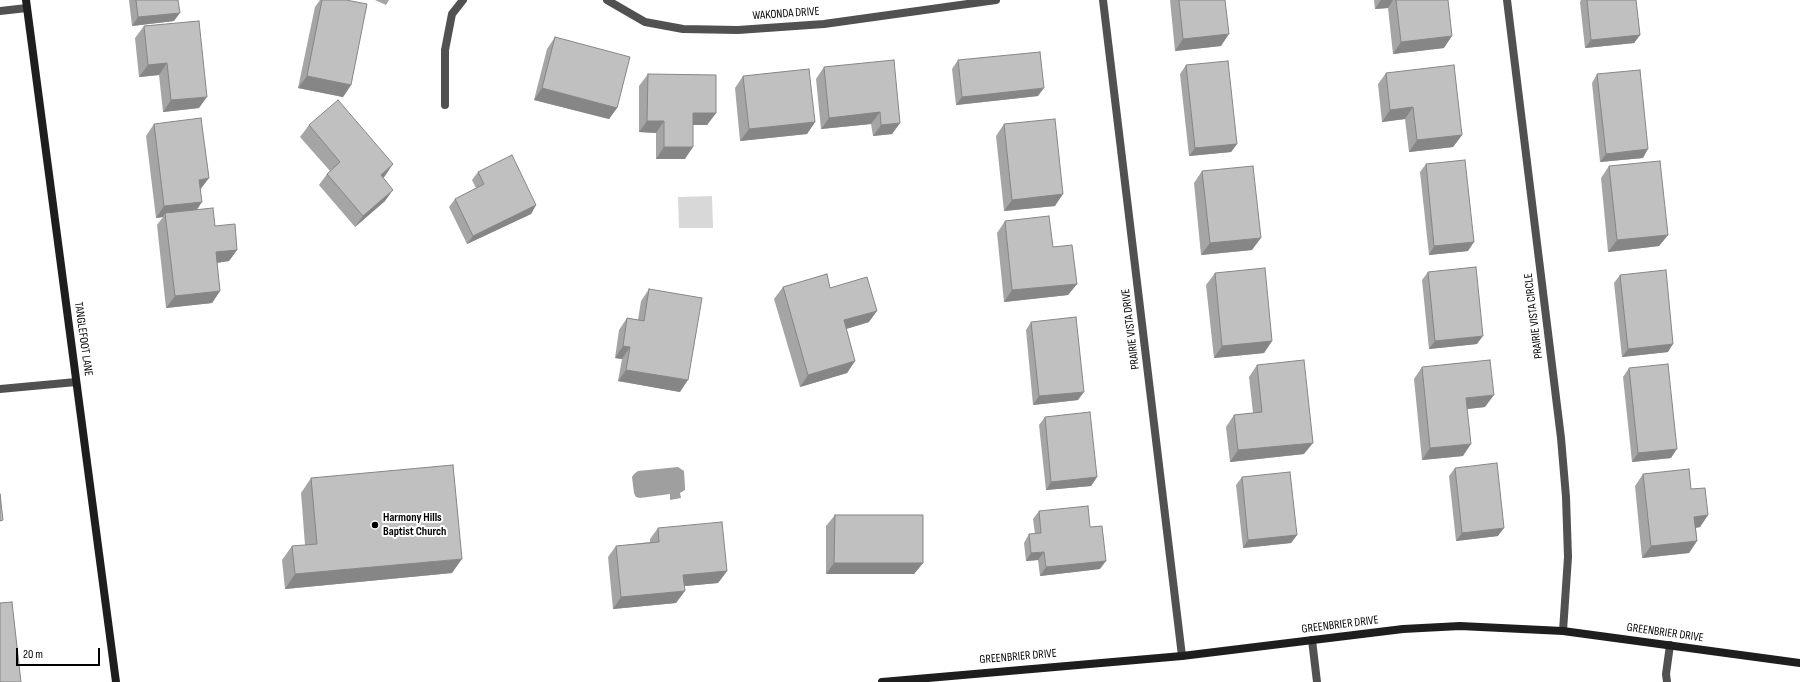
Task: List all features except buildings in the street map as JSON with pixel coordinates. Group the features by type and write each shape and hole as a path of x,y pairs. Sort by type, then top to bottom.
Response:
{"street":[{"path":"445,105 444,50 452,14 463,0"},
{"name":"WAKONDA DRIVE","path":"607,0 645,22 683,28 738,30 824,24 996,0"},
{"name":"PRAIRIE VISTA DRIVE","path":"1103,0 1182,656"},
{"name":"PRAIRIE VISTA CIRCLE","path":"1508,0 1561,438 1566,496 1568,557 1563,631"},
{"path":"0,11 26,4"},
{"name":"TANGLEFOOT LANE","path":"26,4 116,682"},
{"path":"0,389 76,382"},
{"name":"GREENBRIER DRIVE","path":"882,682 937,679 1182,656 1403,629 1460,626 1563,631 1800,663"},
{"path":"1312,640 1317,682"},
{"path":"1667,682 1666,674 1670,645"}],"shaded area":[{"path":"712,196 713,228 679,228 678,197"},
{"path":"678,467 684,471 685,490 680,493 681,498 670,500 670,494 640,498 636,497 632,477 638,471"}],"place":[{"name":"Harmony Hills Baptist Church","path":"375,525"}]}
